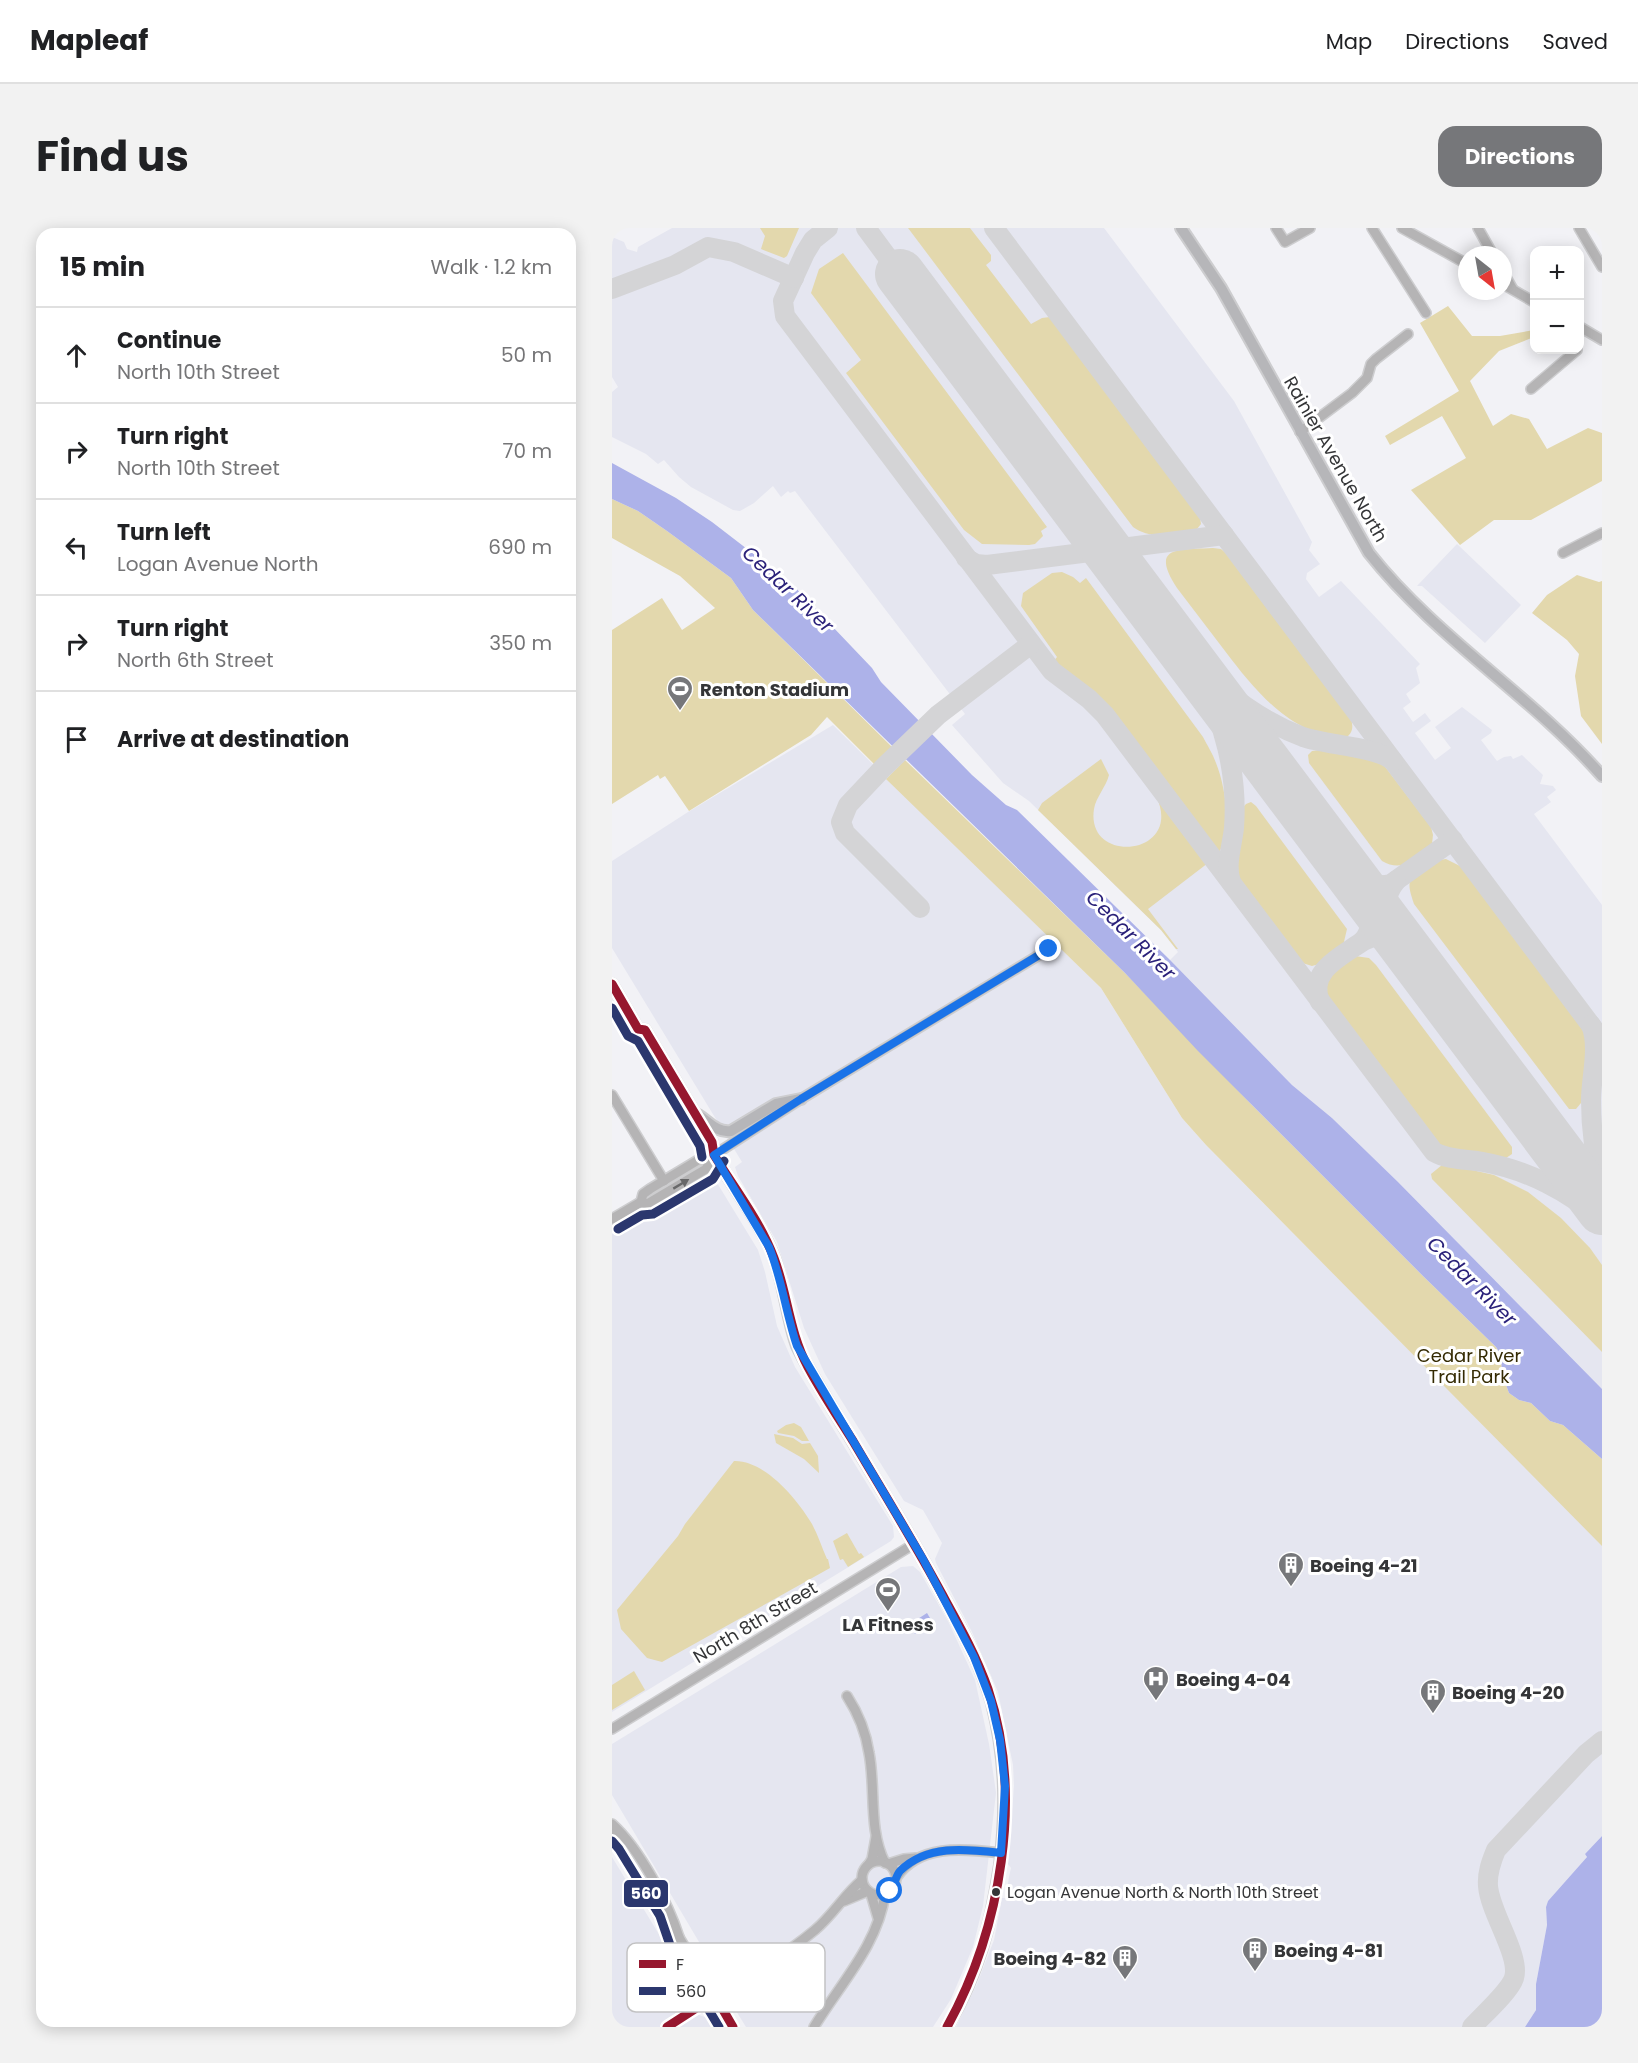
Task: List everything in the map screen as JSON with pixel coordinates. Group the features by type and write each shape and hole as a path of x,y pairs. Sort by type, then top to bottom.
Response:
{"main road":[{"name":"Rainier Avenue North","path":"1181,228 1221,288 1360,539 1389,577 1438,627 1528,705 1588,760 1602,776"},
{"path":"612,984 638,1029 638,1036 703,1146 714,1155 769,1247 775,1262 790,1327 807,1366 914,1544 967,1640 991,1701 1000,1740 1005,1786 1001,1853 995,1899 980,1959 947,2027"},
{"path":"638,1029 645,1030 712,1142 714,1155"},
{"path":"694,1112 719,1130 731,1131 776,1104 801,1099"}],"street":[{"path":"1276,228 1285,242 1310,228"},
{"path":"1372,228 1426,313"},
{"path":"1402,228 1458,259"},
{"path":"1478,228 1488,246"},
{"path":"1579,228 1602,267"},
{"path":"1513,290 1530,300"},
{"path":"1584,329 1598,338 1584,346"},
{"path":"1300,432 1352,393 1366,378 1376,358 1408,334"},
{"path":"1531,389 1572,354"},
{"path":"1563,553 1602,532"},
{"path":"612,1219 641,1202 643,1194 664,1181 700,1159 714,1155 801,1099 1049,949"},
{"path":"612,1095 664,1181"},
{"path":"641,1202 647,1204 706,1169 714,1155"},
{"name":"North 8th Street","path":"612,1729 914,1544"},
{"path":"847,1696 862,1726 869,1753 876,1837 872,1859 863,1872 862,1880 878,1918"},
{"path":"612,1824 629,1842 671,1911 680,1939"},
{"path":"612,1834 660,1918 682,1943"},
{"path":"876,1837 896,1878"},
{"path":"825,2009 866,1951 882,1912 885,1894 893,1887 900,1871 925,1854 961,1850 1001,1853"},
{"path":"869,1864 878,1861 887,1863 916,1858"},
{"path":"799,1943 818,1927 844,1901 847,1893 862,1880"},
{"path":"844,1901 869,1893 885,1894"},
{"path":"667,2027 690,2012"},
{"path":"725,2012 734,2027"},
{"path":"814,2027 823,2012"}],"shaded area":[{"path":"672,228 1104,228 1234,401 1312,542 1309,550 1320,564 1307,573 1306,579 1319,597 1341,581 1420,664 1416,668 1420,683 1406,694 1411,702 1403,708 1413,722 1425,713 1431,721 1415,733 1435,760 1451,748 1435,727 1462,707 1492,730 1481,740 1497,761 1504,757 1511,756 1513,759 1522,755 1543,775 1540,784 1553,786 1556,790 1547,797 1551,802 1534,814 1602,905 1602,1389 1398,1182 1332,1118 1292,1085 1172,964 1170,960 1178,952 1161,930 1029,801 1003,783 952,725 965,714 795,491 790,493 788,491 781,497 773,486 754,503 740,511 733,510 691,487 664,460 658,464 646,454 612,437 612,392 618,387 612,377 612,237 624,242 627,249 637,252 638,247"},
{"path":"1457,544 1521,605 1485,643 1422,586 1417,586"},
{"path":"833,725 1101,988 1182,1118 1206,1145 1602,1545 1602,1836 1585,1854 1587,1857 1548,1901 1547,1925 1536,1984 1536,2010 1525,2027 956,2027 977,1984 994,1940 1002,1898 1006,1898 1011,1868 1008,1864 1014,1786 1013,1765 998,1692 972,1632 936,1563 935,1559 942,1543 923,1510 904,1501 825,1374 804,1328 777,1242 738,1176 735,1167 742,1162 612,948 612,861 688,812"},
{"path":"711,1173 758,1250 777,1326 795,1367 893,1526 894,1537 891,1541 612,1712 612,1234"},
{"path":"913,1566 920,1572 949,1623 975,1680 989,1744 996,1793 983,1906 973,1947 951,1999 933,2027 746,2027 737,2012 825,2012 825,1943 700,1943 612,1795 612,1744 901,1567"},
{"path":"612,1857 664,1943 627,1943 627,2012 697,2012 699,2015 708,2018 714,2027 612,2027"}],"green space":[{"path":"760,228 799,228 784,258 761,249 765,236"},
{"path":"908,228 970,228 991,255 991,261 986,265 1031,324 1042,318 1050,317 1200,518 1201,524 1197,529 1156,535 1133,527"},
{"path":"843,253 1047,527 1041,531 1043,536 1035,544 982,544 964,530 846,373 861,360 811,293 819,269"},
{"path":"1448,306 1472,336 1500,336 1530,331 1530,339 1499,351 1470,381 1493,426 1511,414 1529,419 1547,449 1588,428 1602,433 1602,481 1531,520 1494,520 1460,545 1411,490 1466,458 1442,416 1390,445 1385,436 1459,391 1420,323"},
{"path":"612,499 638,511 731,578 753,610 893,748 875,765 827,717 811,735 689,811 665,776 660,779 658,775 612,804 612,630 662,598 682,630 715,608 680,576 612,538"},
{"path":"1221,549 1227,554 1351,719 1352,731 1343,740 1324,736 1306,728 1275,708 1249,681 1177,588 1169,574 1166,564 1167,557 1179,550"},
{"path":"1062,572 1080,583 1086,578 1203,737 1212,753 1225,795 1227,820 1226,832 1219,852 1211,848 1115,717 1053,662 1057,657 1021,606 1023,593 1052,573"},
{"path":"1577,575 1602,581 1602,744 1581,716 1575,676 1579,654 1567,640 1532,613 1547,595"},
{"path":"1320,750 1383,764 1431,827 1432,844 1409,863 1396,866 1382,861 1309,763 1308,755 1312,751"},
{"path":"1101,759 1109,775 1094,809 1095,827 1104,839 1117,846 1132,846 1147,842 1157,831 1161,816 1156,796 1158,795 1208,863 1148,909 1178,949 1038,810 1042,803"},
{"name":"Cedar River Trail Park","path":"905,760 1125,973 1252,1105 1496,1347 1501,1355 1502,1374 1509,1393 1519,1400 1531,1403 1550,1421 1563,1425 1602,1459 1602,1546 1182,1118 1101,988 886,779"},
{"path":"1251,802 1347,929 1343,946 1319,964 1312,966 1296,961 1237,882 1234,870 1241,810"},
{"path":"1446,859 1464,868 1588,1036 1581,1103 1576,1109 1569,1109 1414,904 1410,888 1411,879 1427,867"},
{"path":"1355,956 1369,958 1376,965 1512,1147 1512,1154 1506,1158 1437,1147 1429,1141 1320,991 1325,979 1338,966"},
{"path":"1442,1165 1494,1175 1528,1192 1561,1218 1590,1248 1602,1265 1602,1352 1432,1179 1431,1174"},
{"path":"794,1423 801,1427 809,1441 778,1433 777,1431 786,1425"},
{"path":"774,1434 793,1438 802,1444 810,1443 818,1456 819,1473 804,1459 776,1443"},
{"path":"734,1461 746,1462 757,1467 769,1474 789,1493 812,1524 830,1568 662,1662 647,1658 621,1629 617,1610 678,1536"},
{"path":"847,1533 859,1554 861,1553 864,1557 848,1567 843,1559 840,1560 833,1541"},
{"path":"634,1671 645,1690 612,1710 612,1685"}],"water":[{"name":"Cedar River","path":"612,463 676,498 712,522 790,582 872,668 881,682 972,775 1006,805 1017,810 1170,960 1292,1085 1332,1118 1398,1182 1602,1389 1602,1459 1563,1425 1550,1421 1531,1403 1519,1400 1509,1393 1502,1374 1501,1355 1496,1347 1198,1051 1125,973 753,610 731,578 638,511 612,499"},
{"path":"927,1613 933,1623 915,1634 910,1624"},
{"path":"1602,1836 1602,2027 1525,2027 1536,2010 1536,1984 1547,1925 1548,1901 1587,1857 1585,1854"}],"pier":[{"path":"922,719 933,731 903,762 891,750"}],"taxiway":[{"path":"828,228 813,240 805,253 783,301 785,316 1052,671 1089,699 1105,715 1434,1152 1451,1158 1483,1162 1516,1170 1531,1176 1576,1200 1602,1221"},
{"path":"866,228 900,274"},
{"path":"994,228 1602,1040"},
{"path":"612,289 675,265 708,247 734,252 794,278"},
{"path":"966,558 976,564 987,565 1224,535"},
{"path":"920,908 845,833 841,822 848,805 938,715 1031,644"},
{"path":"1189,658 1242,704 1271,722 1303,737 1376,752 1393,761"},
{"path":"1198,673 1222,728 1231,768 1235,808 1229,862 1231,882"},
{"path":"1348,870 1367,883 1391,884 1453,840"},
{"path":"1392,930 1386,904 1396,881"},
{"path":"1363,941 1372,919 1367,896"},
{"path":"1320,1002 1317,991 1322,973 1337,959 1363,941 1374,937 1385,937 1405,947"},
{"path":"1591,1025 1595,1043 1591,1091 1592,1120 1595,1150 1602,1180"},
{"path":"1472,2027 1502,1996 1514,1978 1513,1958 1494,1909 1488,1886 1488,1877 1496,1850 1586,1754 1602,1741"}],"runway":[{"path":"900,274 1602,1210"}],"transit line":[{"name":"F","path":"612,984 638,1029 645,1030 712,1142 714,1155 762,1231 774,1258 797,1340 808,1367 931,1575 967,1640 988,1689 999,1730 1004,1773 1005,1817 1001,1861 993,1905 981,1948 966,1989 947,2027"},
{"name":"560","path":"612,1008 628,1036 638,1041 700,1146 702,1157"},
{"name":"560","path":"618,1229 642,1215 653,1214 713,1179 724,1161"},
{"name":"560","path":"612,1841 660,1916 669,1943"},
{"name":"F","path":"667,2027 690,2012"},
{"name":"560","path":"710,2012 719,2027"},
{"name":"F","path":"724,2012 733,2027"}],"place":[{"name":"Renton Stadium","path":"680,712"},
{"name":"Boeing 4-21","path":"1291,1588"},
{"name":"LA Fitness","path":"888,1613"},
{"name":"Boeing 4-04","path":"1156,1702"},
{"name":"Boeing 4-20","path":"1433,1715"},
{"name":"Logan Avenue North & North 10th Street","path":"996,1892"},
{"name":"Boeing 4-81","path":"1255,1973"},
{"name":"Boeing 4-82","path":"1125,1981"}],"route":[{"path":"890,1891 900,1871 925,1854 961,1850 1001,1853 1005,1786 1000,1740 991,1701 967,1640 923,1559 807,1366 790,1327 775,1262 767,1242 714,1155 801,1099 1049,949"}]}
